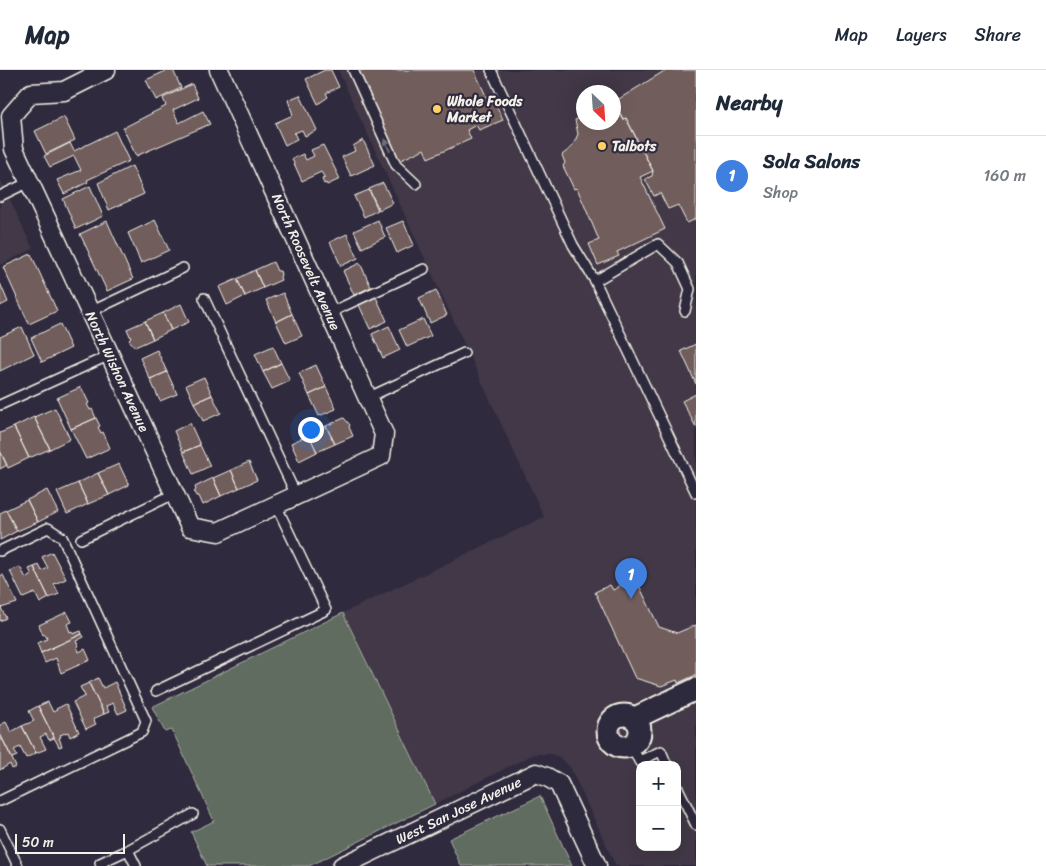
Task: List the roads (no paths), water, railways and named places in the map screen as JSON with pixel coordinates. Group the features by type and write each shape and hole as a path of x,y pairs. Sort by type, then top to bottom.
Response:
{"street":[{"name":"North Roosevelt Avenue","path":"220,70 384,434 381,456"},
{"name":"North Wishon Avenue","path":"101,71 64,91 31,93 11,116 14,149 190,527 218,532 381,456"},
{"path":"636,731 696,689"},
{"path":"636,731 696,704"},
{"name":"West San Jose Avenue","path":"342,866 364,861 536,774 547,777 559,784 597,866"}],"lane":[{"path":"353,70 396,165 416,184"},
{"path":"491,70 573,245 595,281 696,493"},
{"path":"0,196 30,182"},
{"path":"595,281 658,244 678,263 690,289 685,311"},
{"path":"90,312 183,268"},
{"path":"329,313 424,269"},
{"path":"204,298 296,496"},
{"path":"367,398 464,353"},
{"path":"0,405 110,355"},
{"path":"81,539 174,494"},
{"path":"156,691 326,610 276,505"},
{"path":"0,551 48,528 62,536 146,721 142,732 0,801"},
{"path":"636,731 639,761 660,751 665,761"},
{"path":"681,794 696,825"},
{"path":"99,865 193,814"},
{"path":"0,829 18,866"},
{"path":"128,850 136,866"}],"place":[{"name":"Whole Foods Market","path":"437,109"},
{"name":"Talbots","path":"602,146"},
{"name":"Sola Salons","path":"631,599"}]}
